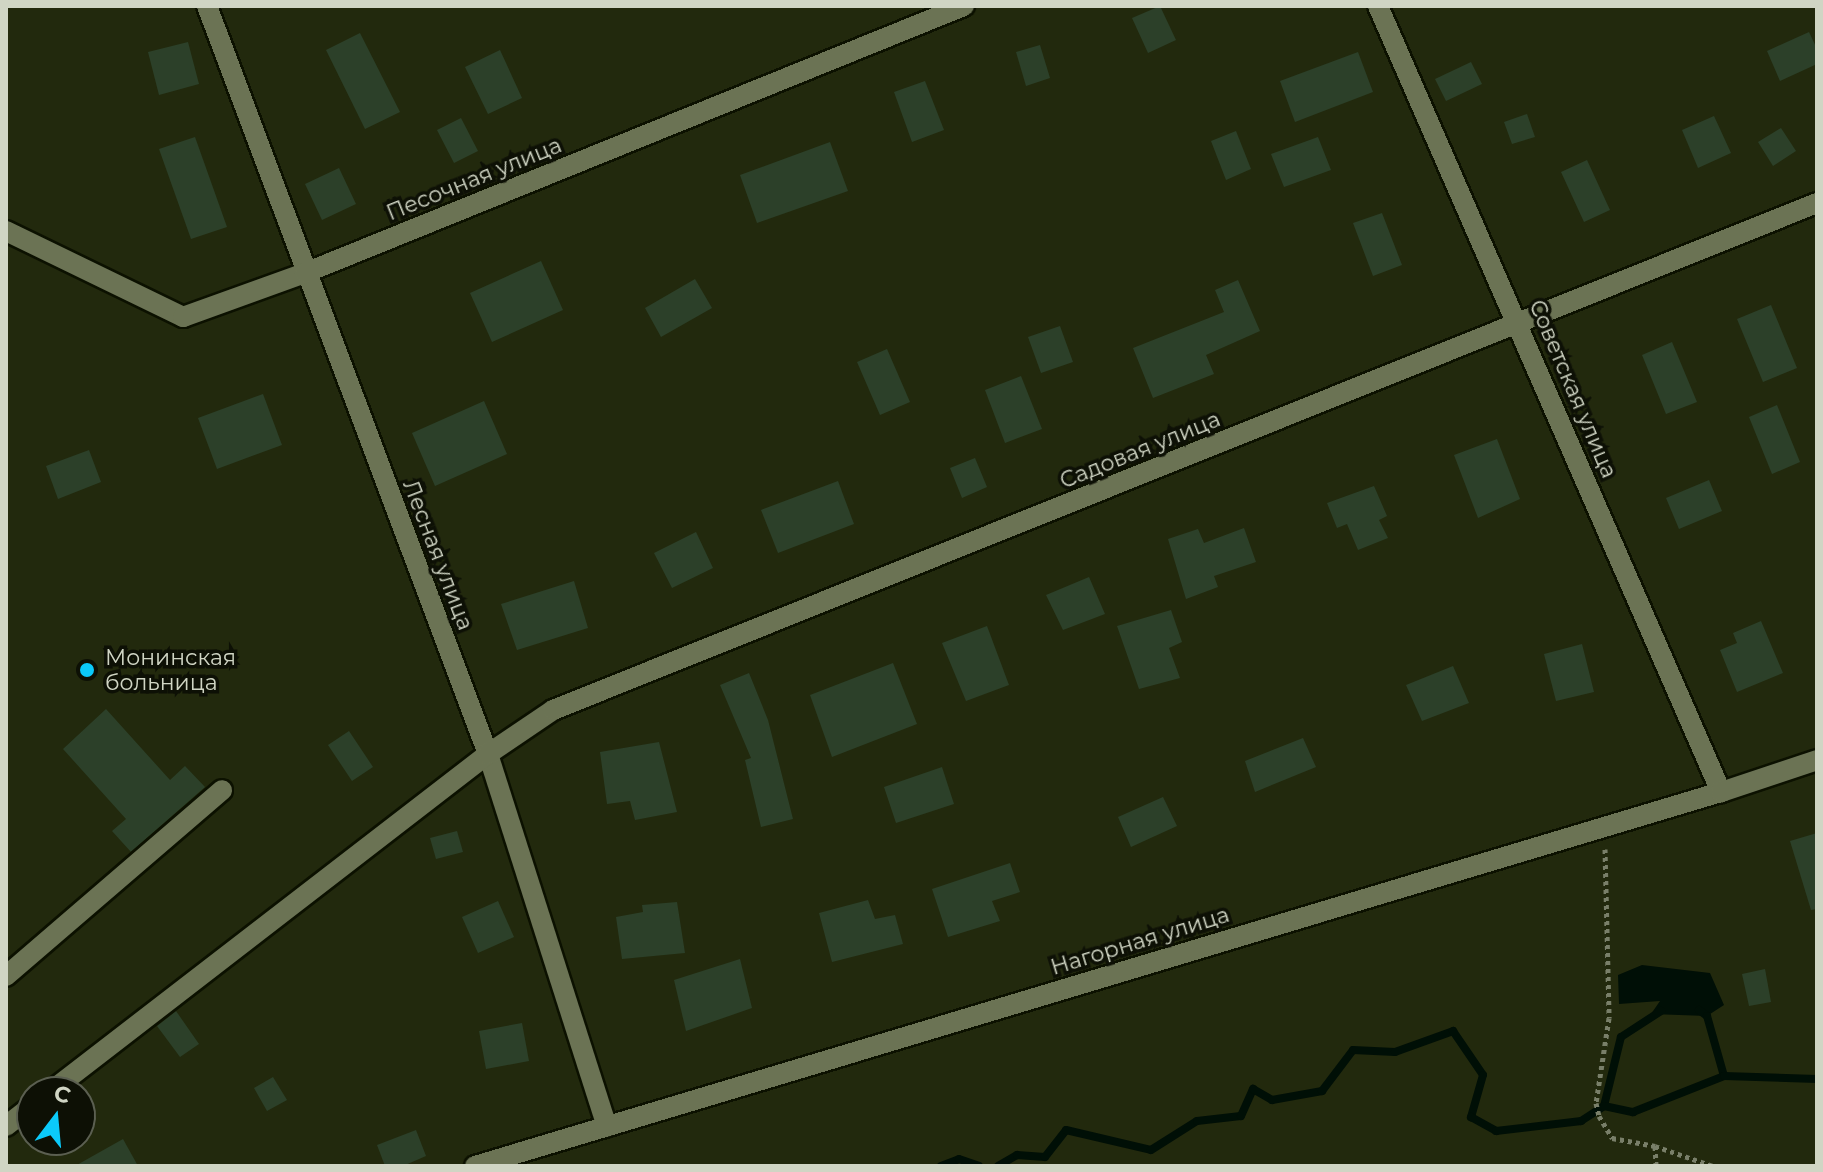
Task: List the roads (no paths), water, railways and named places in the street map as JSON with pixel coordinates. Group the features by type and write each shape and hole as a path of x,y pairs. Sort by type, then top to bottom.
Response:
{"street":[{"name":"Лесная улица","path":"207,6 488,754 607,1126"},
{"name":"Песочная улица","path":"6,231 183,317 305,273 964,6"},
{"name":"Советская улица","path":"1378,6 1520,325 1721,792"},
{"name":"Садовая улица","path":"71,1076 488,754 553,710 1520,325 1817,203"},
{"name":"Нагорная улица","path":"475,1166 1721,792 1817,760"},
{"path":"6,976 222,790"}],"waterway":[{"path":"1699,1010 1707,1016 1724,1076"},
{"path":"1604,1106 1621,1037 1661,1011"},
{"path":"998,1166 1017,1155 1045,1157 1066,1130 1151,1150 1197,1121 1241,1116 1253,1089 1272,1100 1322,1091 1353,1050 1395,1052 1453,1031 1483,1075 1471,1117 1496,1131 1581,1121 1604,1106 1633,1112 1724,1076 1817,1079"},
{"path":"941,1166 959,1159 979,1166"}],"place":[{"name":"Монинская больница","path":"87,670"}]}
